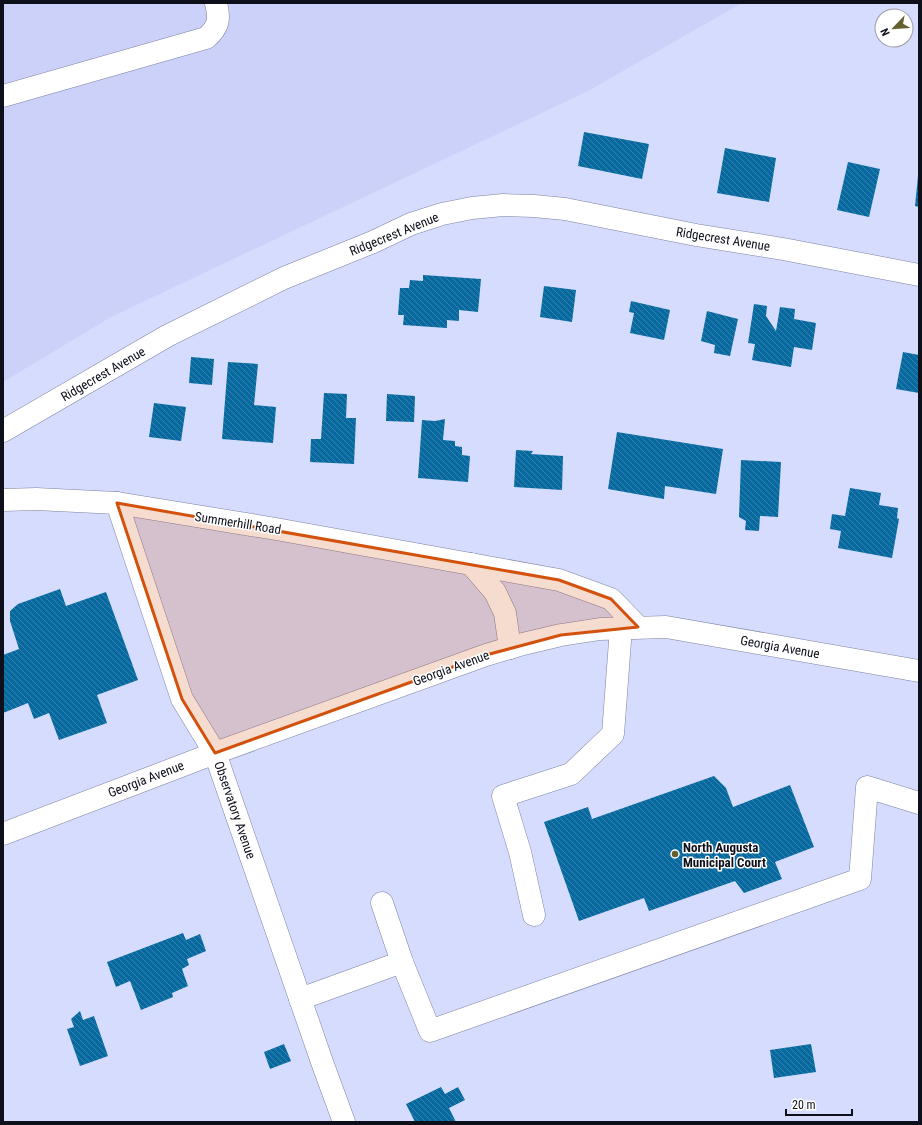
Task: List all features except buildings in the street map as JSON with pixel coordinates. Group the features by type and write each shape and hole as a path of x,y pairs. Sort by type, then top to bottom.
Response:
{"street":[{"path":"3,96 206,38 215,31 218,20 216,3"},
{"name":"Ridgecrest Avenue","path":"3,431 167,336 284,278 373,242 412,224 442,214 472,208 518,205 565,209 696,235 783,249 919,275"},
{"name":"Summerhill Road","path":"3,500 36,499 117,503 276,529 559,580 611,599 629,628"},
{"name":"Observatory Avenue","path":"117,503 182,699 215,754 344,1122"},
{"path":"471,564 495,592 500,602 505,613 510,648"},
{"name":"Georgia Avenue","path":"3,834 215,754 510,648 561,635 600,629 666,627 919,671"},
{"path":"534,915 520,852 503,796 571,774 613,734 629,628"},
{"path":"382,903 402,962 430,1031 860,879 867,787 919,803"},
{"path":"300,999 402,962"}],"highlighted area":[{"path":"117,503 559,580 611,599 638,627 561,635 486,655 215,753 182,699"}],"shaded area":[{"path":"3,3 742,3 588,91 111,317 3,382"}],"place":[{"name":"North Augusta Municipal Court","path":"675,854"}]}
